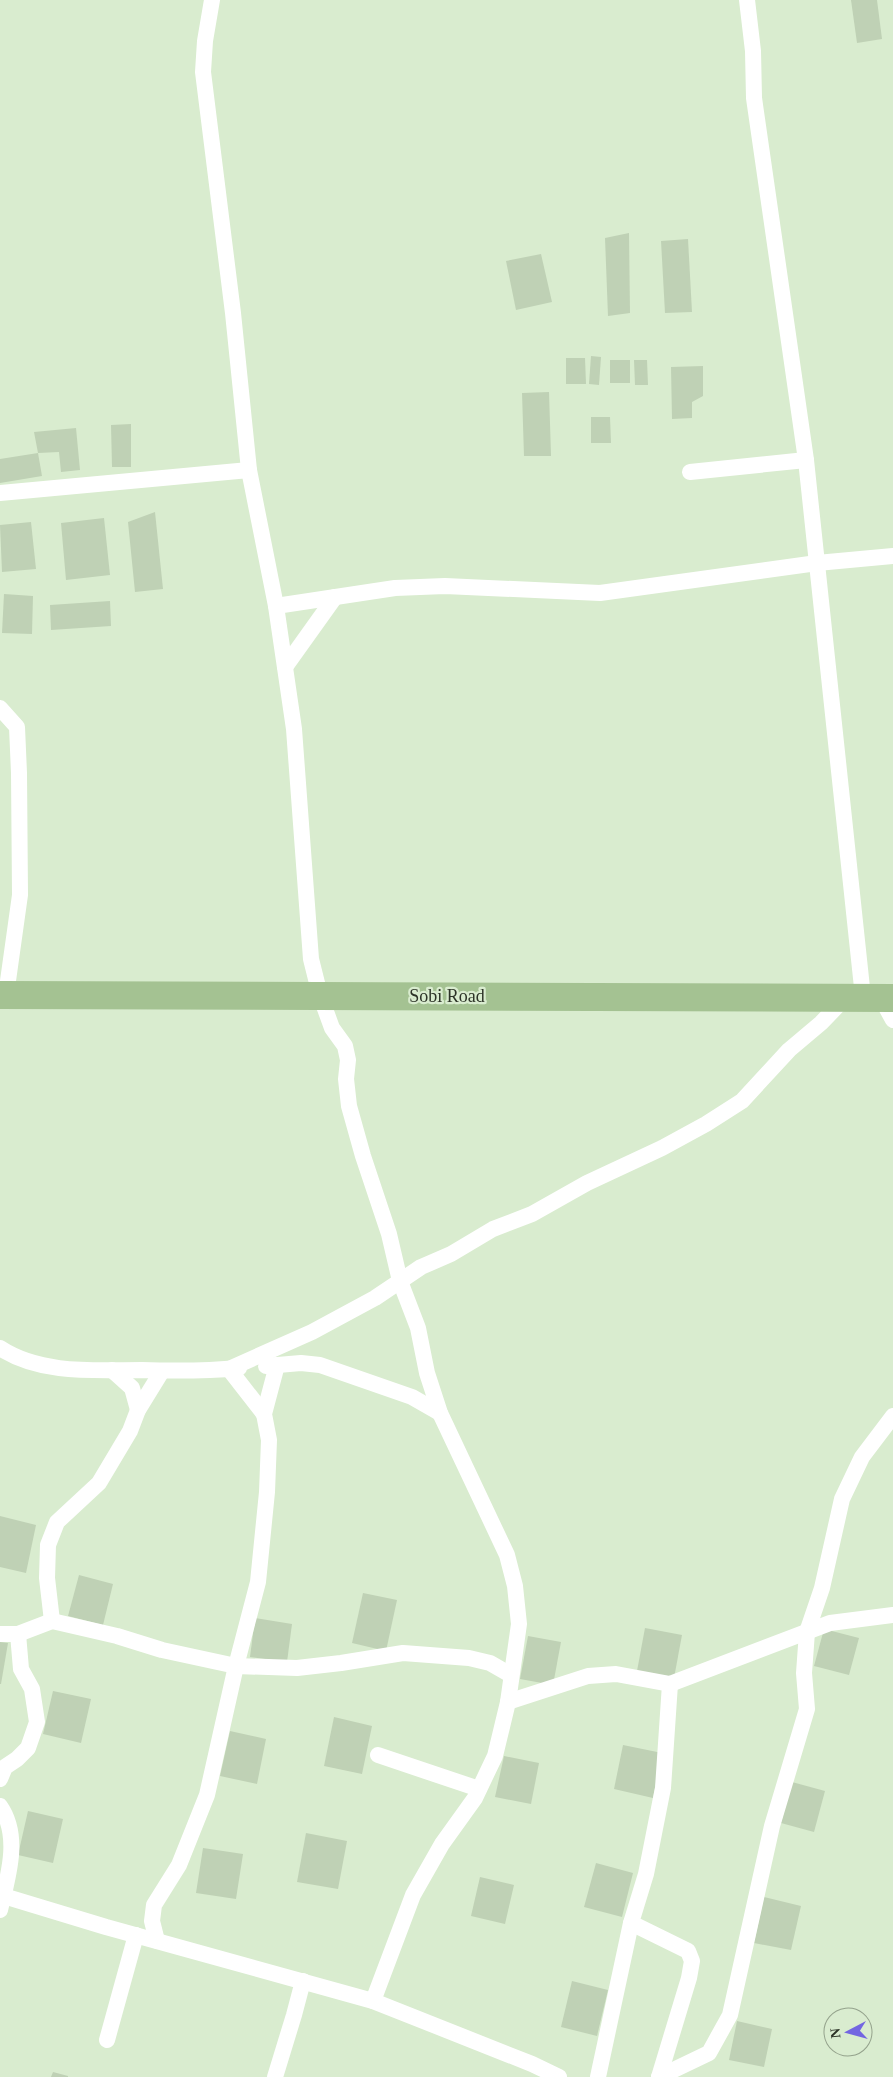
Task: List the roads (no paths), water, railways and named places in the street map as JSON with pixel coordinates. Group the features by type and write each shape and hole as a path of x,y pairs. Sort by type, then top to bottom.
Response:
{"highway":[{"name":"Sobi Road","path":"3,995 320,995 875,1002"}],"street":[{"path":"212,0 205,41 203,72 232,304 250,470 276,606 294,729 311,959 320,995 332,1028 345,1046 348,1060 346,1079 349,1106 363,1156 389,1234 400,1281 418,1328 427,1373 440,1413 509,1563 515,1586 519,1624 508,1702 495,1756 474,1798 442,1844 413,1895 373,2001"},
{"path":"229,1369 312,1332 375,1298 421,1267 452,1254 493,1229 532,1214 587,1183 662,1148 742,1101 789,1050 821,1023 875,1002 817,563 806,460 754,98 753,51 747,0"},
{"path":"690,472 806,460"},
{"path":"0,492 250,470"},
{"path":"276,606 395,588 445,586 600,593 817,563 893,556"},
{"path":"285,667 335,597"},
{"path":"0,708 4,710 17,726 19,773 20,895 3,995"},
{"path":"2,1350 35,1362 71,1370 162,1371 277,1365 320,1365 412,1396 440,1413"},
{"path":"156,1941 152,1921 154,1905 179,1865 207,1795 236,1666 258,1582 269,1440 264,1414 277,1365"},
{"path":"229,1369 264,1414"},
{"path":"112,1370 132,1388 138,1410"},
{"path":"52,1621 47,1578 48,1545 57,1522 99,1483 130,1431 138,1410 162,1371"},
{"path":"631,1923 688,1951 692,1961 689,1978 659,2077 709,2053 730,2015 772,1826 808,1709 804,1673 807,1632 822,1588 842,1499 862,1457 893,1416"},
{"path":"508,1702 588,1676 616,1674 670,1684 830,1623 893,1614"},
{"path":"0,1634 18,1634 52,1621 117,1636 162,1650 236,1666 297,1668 403,1653 469,1658 490,1663 511,1675"},
{"path":"0,1779 5,1767 28,1748 37,1722 32,1689 21,1669 18,1634"},
{"path":"598,2077 631,1923 646,1874 663,1788 670,1684"},
{"path":"378,1754 479,1789"},
{"path":"0,1806 8,1817 11,1837 10,1861 1,1900 136,1935 373,2001 530,2070 559,2077"},
{"path":"107,2040 136,1935"},
{"path":"275,2077 302,1981"}]}
